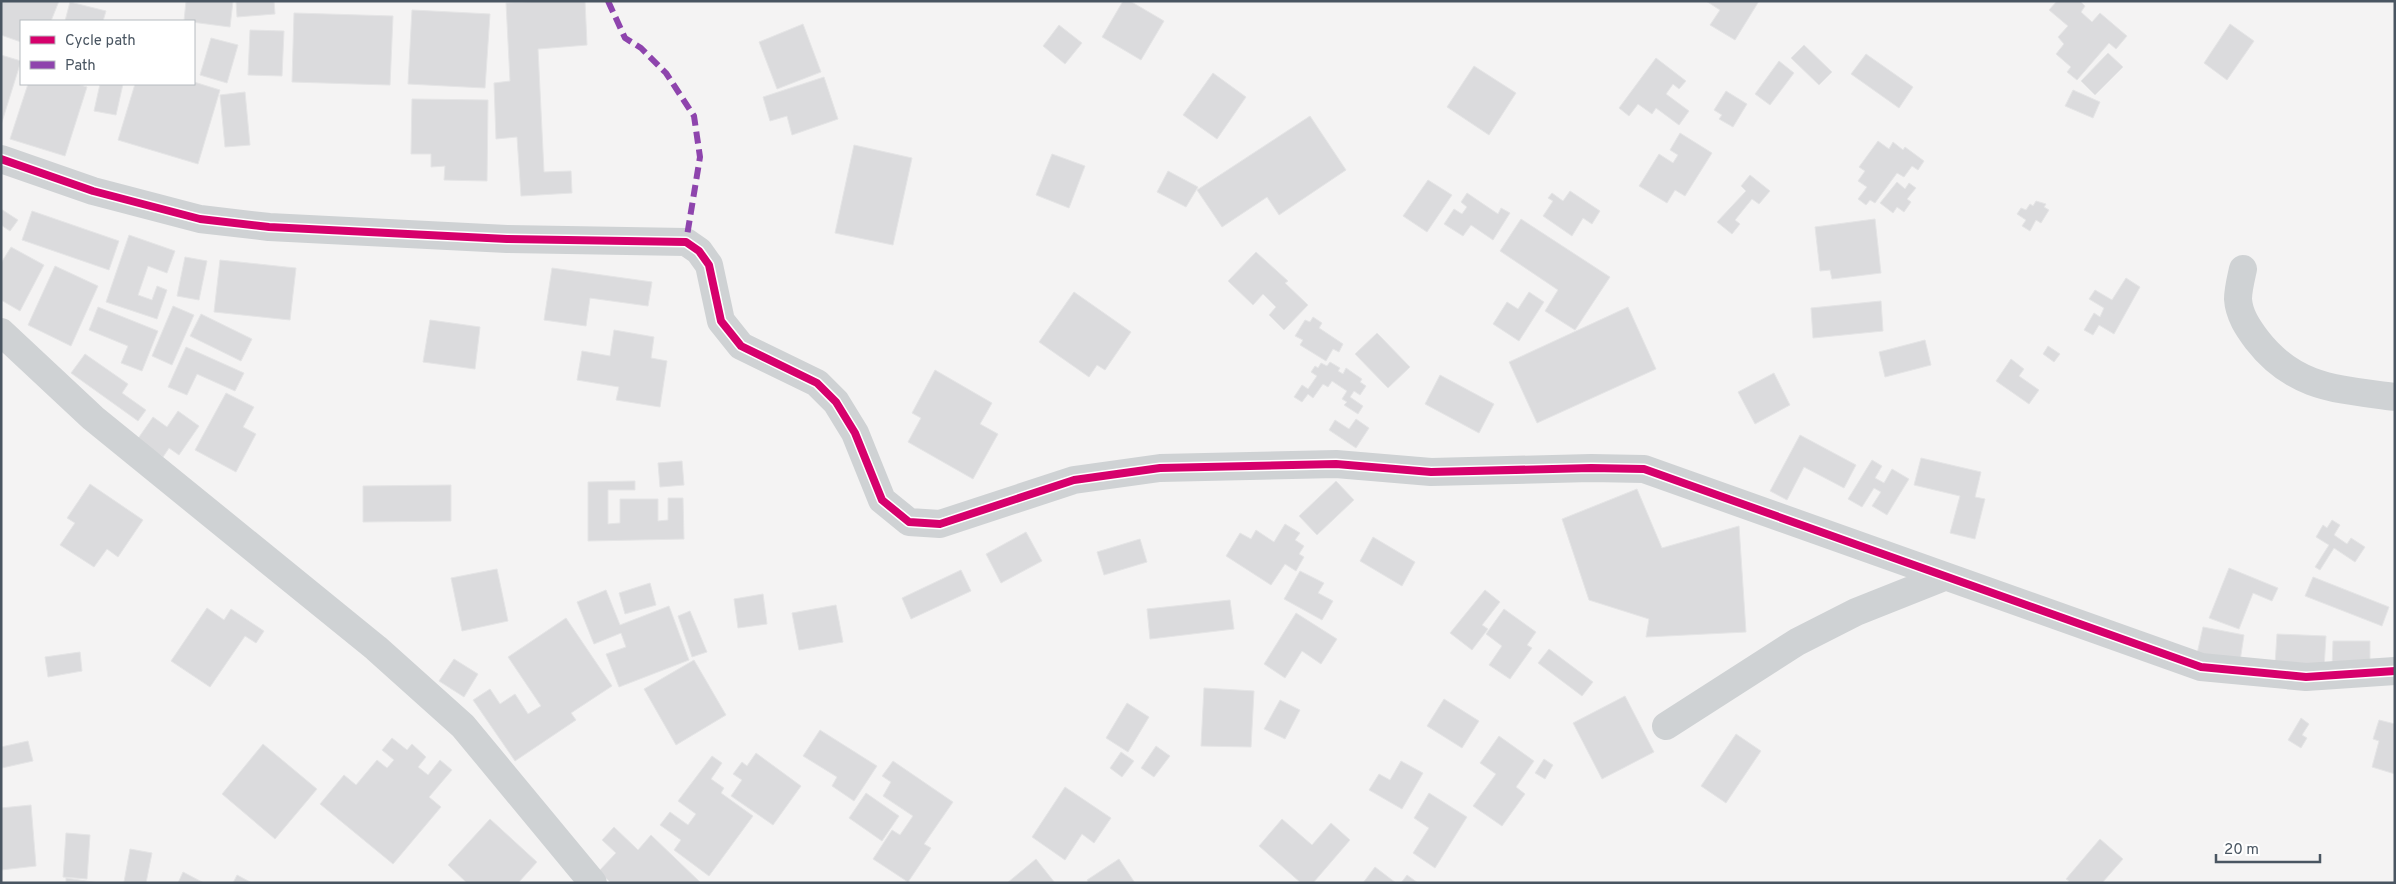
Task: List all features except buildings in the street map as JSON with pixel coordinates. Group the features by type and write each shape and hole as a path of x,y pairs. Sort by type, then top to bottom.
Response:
{"street":[{"path":"1,159 93,191 200,219 239,224 508,239 686,242 699,251 710,264 721,322 741,346 817,384 836,402 855,433 882,500 909,522 940,524 1074,480 1160,468 1336,464 1431,472 1591,468 1644,469 2201,667 2306,677 2395,671"},
{"path":"2243,268 2238,299 2245,324 2271,358 2302,380 2341,390 2395,397"},
{"path":"1,332 93,418 376,648 463,726 592,883"},
{"path":"1666,726 1797,642 1856,612 1944,577"}],"marked path":[{"path":"608,1 625,38 641,48 666,73 694,116 700,157 686,242"}],"cycle path":[{"path":"1,159 93,191 200,219 269,227 507,239 686,242 699,251 709,265 721,321 741,346 817,383 836,402 855,433 882,500 909,522 940,524 1074,480 1160,468 1336,464 1431,472 1591,468 1644,469 2201,667 2306,677 2395,671"}]}
